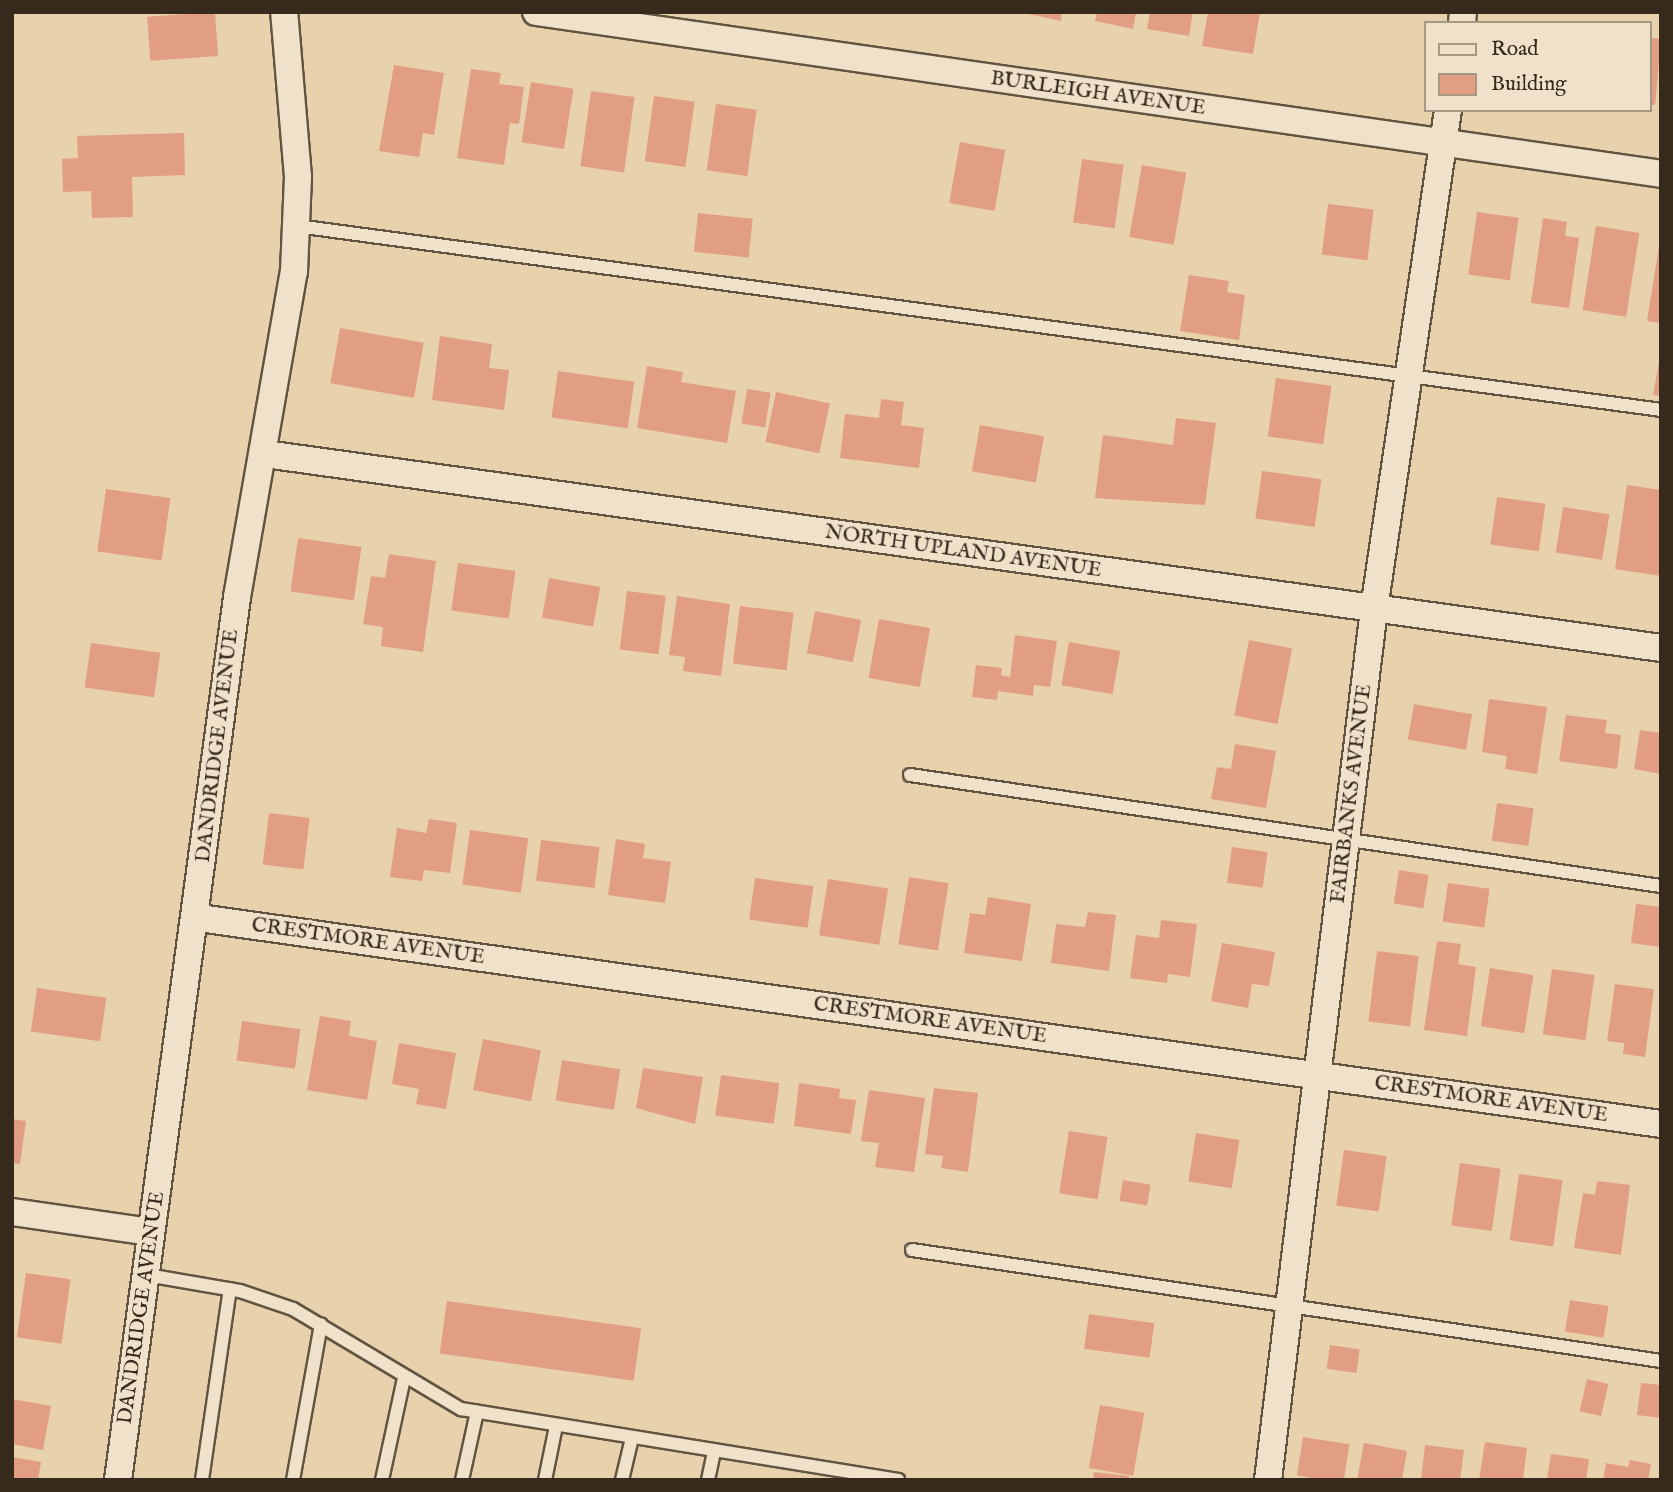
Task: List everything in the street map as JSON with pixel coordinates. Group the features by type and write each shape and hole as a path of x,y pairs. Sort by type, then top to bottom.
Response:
{"street":[{"name":"DANDRIDGE AVENUE","path":"118,1480 151,1231 198,918 237,597 265,454 298,226 284,12"},
{"name":"BURLEIGH AVENUE","path":"536,12 1443,145 1661,174"},
{"name":"FAIRBANKS AVENUE","path":"1268,1480 1374,609 1448,112"},
{"name":"NORTH UPLAND AVENUE","path":"265,454 1661,648"},
{"name":"CRESTMORE AVENUE","path":"198,918 1661,1124"},
{"path":"12,1212 151,1231"}],"lane":[{"path":"298,226 1661,410"},
{"path":"910,775 1661,886"},
{"path":"912,1250 1289,1310 1661,1361"},
{"path":"147,1275 230,1289 321,1324 442,1402 477,1412 898,1480"},
{"path":"202,1480 230,1289"},
{"path":"293,1480 321,1324"},
{"path":"382,1480 404,1378"},
{"path":"462,1480 477,1412"},
{"path":"545,1480 556,1426"},
{"path":"622,1480 632,1438"},
{"path":"708,1480 714,1451"}],"building":[{"path":"215,12 218,56 150,61 147,17"},
{"path":"1019,12 1062,12 1061,21"},
{"path":"1097,12 1136,12 1133,29 1095,21"},
{"path":"1150,12 1193,12 1189,36 1147,29"},
{"path":"1208,12 1260,12 1253,54 1202,46"},
{"path":"1652,38 1661,39 1655,105 1652,104"},
{"path":"394,65 444,73 434,135 423,133 419,157 379,151"},
{"path":"471,69 501,73 499,84 524,87 519,124 510,123 504,165 457,158"},
{"path":"531,82 573,89 564,149 521,142"},
{"path":"591,91 635,97 624,172 580,166"},
{"path":"654,96 695,102 685,167 645,161"},
{"path":"716,104 757,110 747,176 707,170"},
{"path":"184,133 185,175 132,177 133,217 92,218 91,191 63,192 62,159 78,158 77,136"},
{"path":"960,142 1005,150 995,211 949,203"},
{"path":"1082,159 1124,165 1115,228 1073,222"},
{"path":"1142,165 1186,173 1174,245 1129,237"},
{"path":"1328,204 1374,210 1367,260 1322,255"},
{"path":"1477,212 1519,218 1510,280 1468,274"},
{"path":"698,213 753,219 749,258 694,252"},
{"path":"1543,218 1567,222 1565,236 1579,238 1569,308 1531,303"},
{"path":"1596,226 1639,233 1626,317 1583,310"},
{"path":"1661,234 1661,323 1647,321"},
{"path":"1189,275 1229,281 1227,292 1245,295 1239,340 1180,331"},
{"path":"340,328 424,343 414,398 330,383"},
{"path":"440,336 492,344 489,368 509,370 504,410 432,400"},
{"path":"1661,352 1661,396 1653,395"},
{"path":"647,366 683,372 681,382 736,391 727,443 637,428"},
{"path":"558,371 634,382 628,428 551,418"},
{"path":"1276,378 1331,386 1323,444 1268,436"},
{"path":"747,389 771,393 765,427 742,424"},
{"path":"776,392 830,403 819,453 765,442"},
{"path":"881,399 904,402 901,425 924,428 919,468 840,458 845,414 879,418"},
{"path":"1176,418 1216,423 1205,505 1095,498 1103,435 1173,445"},
{"path":"980,425 1044,436 1036,483 972,471"},
{"path":"1262,471 1321,479 1315,527 1255,519"},
{"path":"1627,485 1661,490 1661,576 1615,569"},
{"path":"106,489 170,498 162,560 97,551"},
{"path":"1497,497 1546,504 1539,551 1490,545"},
{"path":"1563,507 1609,514 1602,560 1556,552"},
{"path":"298,538 361,547 354,600 290,591"},
{"path":"389,554 436,561 423,652 381,646 383,627 363,624 371,576 385,578"},
{"path":"458,563 515,571 509,619 451,611"},
{"path":"549,578 600,587 593,626 542,617"},
{"path":"627,591 666,596 659,654 620,650"},
{"path":"677,596 730,604 721,676 683,671 685,657 669,655"},
{"path":"740,606 794,613 787,670 733,664"},
{"path":"815,611 861,620 853,662 807,653"},
{"path":"879,619 930,628 920,687 869,678"},
{"path":"1015,635 1057,641 1050,687 1034,685 1033,696 998,691 997,700 972,697 976,665 1002,668 1001,675 1010,677"},
{"path":"1249,640 1292,648 1277,724 1234,716"},
{"path":"1069,642 1120,651 1113,694 1061,685"},
{"path":"91,643 160,653 154,697 85,688"},
{"path":"1489,699 1547,707 1537,774 1505,769 1507,756 1482,752"},
{"path":"1414,704 1472,714 1466,750 1408,739"},
{"path":"1566,715 1607,720 1605,733 1621,735 1617,769 1559,761"},
{"path":"1640,730 1661,733 1661,774 1634,769"},
{"path":"1235,744 1276,751 1266,808 1211,799 1217,767 1231,769"},
{"path":"1497,803 1534,808 1528,846 1492,841"},
{"path":"269,813 310,818 303,870 263,865"},
{"path":"429,819 457,823 450,873 424,870 422,881 390,877 397,828 426,833"},
{"path":"470,830 528,838 521,893 462,884"},
{"path":"616,839 645,844 643,858 671,862 665,903 608,895"},
{"path":"541,840 600,847 595,888 536,881"},
{"path":"1232,847 1268,852 1263,888 1227,883"},
{"path":"1399,870 1429,875 1423,908 1394,904"},
{"path":"909,877 949,883 938,950 898,944"},
{"path":"755,878 813,886 808,928 749,920"},
{"path":"828,879 888,889 879,945 819,935"},
{"path":"1448,883 1490,889 1484,927 1443,922"},
{"path":"988,897 1031,904 1022,961 964,953 970,913 985,915"},
{"path":"1636,904 1661,907 1661,947 1631,943"},
{"path":"1088,912 1116,915 1109,971 1051,963 1056,924 1085,927"},
{"path":"1161,920 1197,924 1190,977 1168,974 1167,983 1130,978 1136,935 1159,938"},
{"path":"1437,941 1461,944 1458,964 1476,967 1467,1036 1424,1030"},
{"path":"1222,943 1275,952 1269,986 1252,984 1248,1008 1211,1001"},
{"path":"1377,951 1419,956 1410,1027 1368,1021"},
{"path":"1490,968 1533,975 1524,1033 1481,1026"},
{"path":"1552,969 1595,975 1585,1040 1543,1034"},
{"path":"1615,984 1654,989 1645,1057 1623,1054 1624,1043 1607,1041"},
{"path":"37,988 106,998 100,1041 31,1032"},
{"path":"320,1016 351,1021 349,1036 377,1041 367,1100 307,1090"},
{"path":"242,1021 300,1029 295,1069 236,1061"},
{"path":"483,1039 541,1050 531,1101 473,1090"},
{"path":"399,1043 456,1053 446,1109 416,1104 419,1089 392,1084"},
{"path":"562,1060 620,1069 614,1110 556,1100"},
{"path":"643,1068 703,1077 695,1124 636,1108"},
{"path":"721,1075 779,1083 774,1124 715,1116"},
{"path":"799,1083 840,1089 839,1098 856,1100 851,1134 794,1126"},
{"path":"934,1088 978,1093 968,1172 941,1168 943,1156 925,1154"},
{"path":"869,1090 925,1098 914,1172 875,1167 879,1143 861,1141"},
{"path":"12,1119 26,1121 20,1164 12,1163"},
{"path":"1069,1131 1108,1137 1098,1199 1059,1193"},
{"path":"1196,1133 1239,1140 1232,1188 1188,1181"},
{"path":"1344,1150 1387,1156 1379,1211 1336,1205"},
{"path":"1460,1163 1501,1169 1492,1231 1451,1225"},
{"path":"1519,1174 1563,1180 1553,1246 1510,1240"},
{"path":"1123,1180 1151,1185 1147,1206 1119,1201"},
{"path":"1597,1181 1630,1185 1621,1255 1574,1248 1583,1193 1595,1195"},
{"path":"26,1273 71,1279 62,1344 17,1337"},
{"path":"1570,1300 1609,1306 1604,1338 1565,1332"},
{"path":"447,1301 641,1328 634,1381 440,1353"},
{"path":"1089,1314 1154,1323 1149,1358 1084,1349"},
{"path":"1330,1345 1360,1349 1356,1373 1327,1369"},
{"path":"1587,1379 1608,1384 1601,1416 1580,1411"},
{"path":"1641,1383 1661,1385 1661,1418 1637,1415"},
{"path":"12,1399 51,1406 43,1450 12,1444"},
{"path":"1100,1405 1144,1413 1133,1476 1089,1468"},
{"path":"1303,1437 1349,1444 1344,1480 1297,1476"},
{"path":"1485,1442 1527,1448 1523,1480 1479,1480"},
{"path":"1364,1443 1407,1451 1402,1480 1357,1480"},
{"path":"1425,1445 1464,1450 1460,1480 1421,1480"},
{"path":"1551,1454 1589,1459 1586,1480 1547,1480"},
{"path":"12,1457 41,1462 38,1480 12,1480"},
{"path":"1630,1460 1651,1464 1648,1480 1603,1480 1606,1463 1628,1467"},
{"path":"1094,1472 1129,1476 1129,1480 1093,1480"}]}
